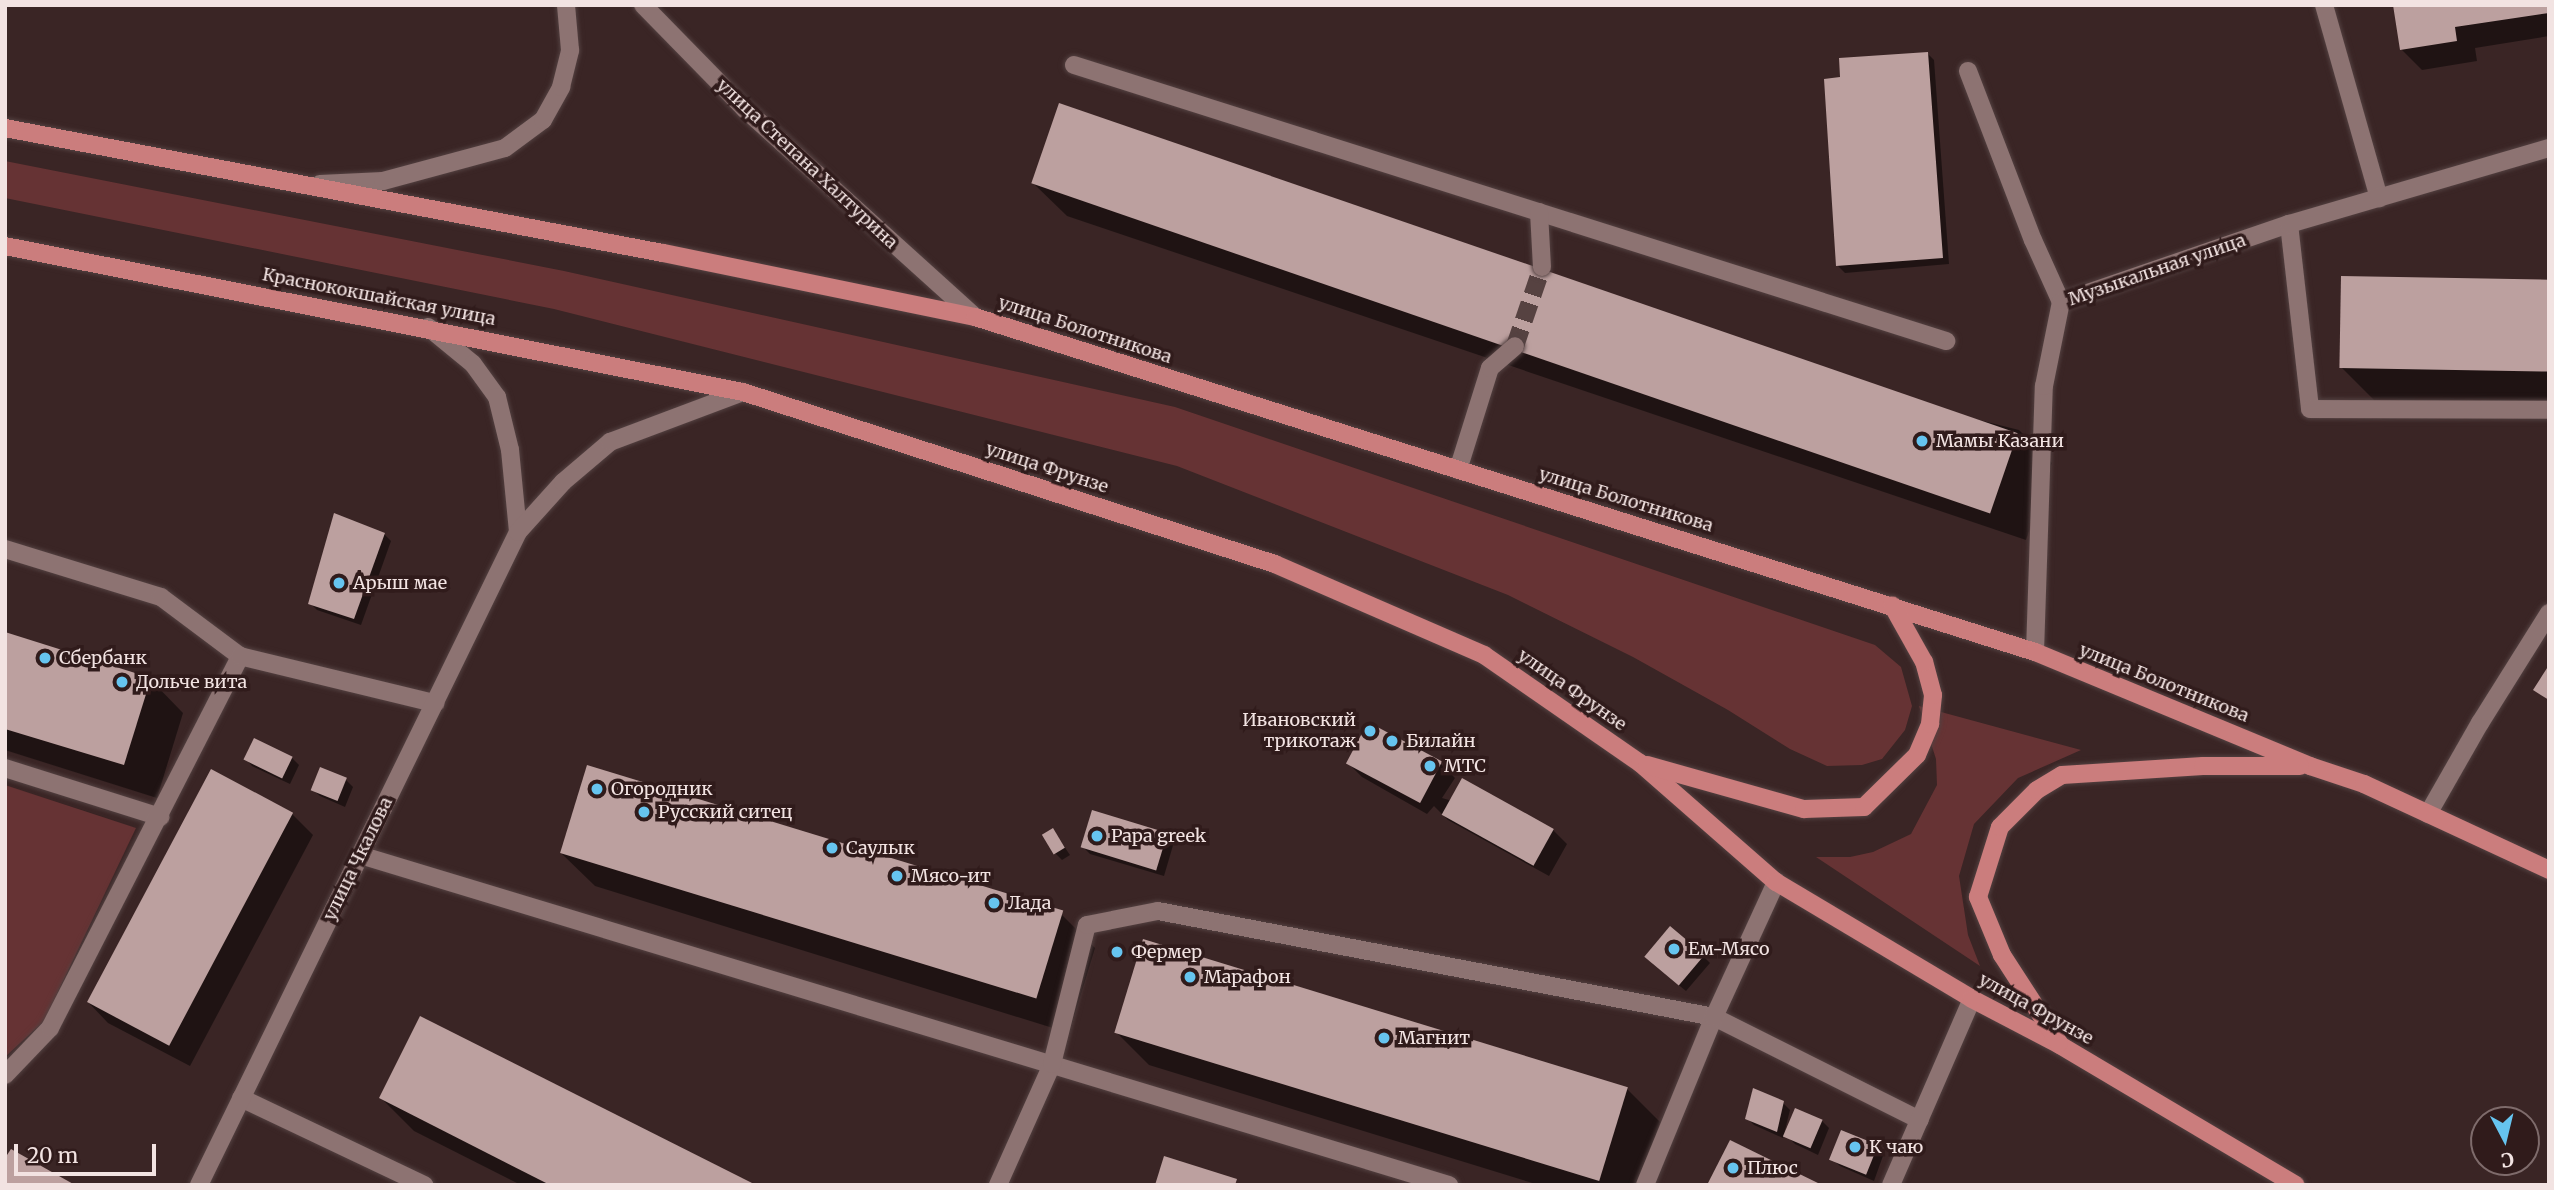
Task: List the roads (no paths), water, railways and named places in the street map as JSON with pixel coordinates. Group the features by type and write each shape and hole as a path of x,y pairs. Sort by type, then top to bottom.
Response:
{"main road":[{"path":"5,128 310,185"},
{"name":"улица Болотникова","path":"310,185 975,317 2035,652 2310,766 2364,784 2549,870"},
{"name":"Краснококшайская улица","path":"5,246 428,327 743,392"},
{"name":"улица Фрунзе","path":"743,392 1275,564 1484,655 1640,763 1776,882 1972,999 2060,1045 2296,1185"},
{"path":"1640,763 1804,809 1864,807 1917,755 1930,724 1934,695 1924,662 1892,606"},
{"path":"2060,1045 2002,955 1978,897 2000,827 2036,790 2062,775 2203,766 2310,766"}],"street":[{"path":"310,185 383,181 505,148 543,120 561,87 570,50 566,5"},
{"name":"улица Степана Халтурина","path":"643,5 745,109 975,317"},
{"path":"2325,5 2379,198"},
{"path":"1074,65 1947,341"},
{"path":"1968,71 2033,240 2061,302"},
{"name":"Музыкальная улица","path":"2035,652 2044,386 2061,302 2289,224 2549,148"},
{"path":"1539,212 1542,267"},
{"path":"2289,224 2310,410 2549,410"},
{"path":"428,327 473,364 497,397 510,450 518,533"},
{"path":"1458,470 1490,368 1515,346"},
{"name":"улица Чкалова","path":"199,1185 518,533 563,482 610,442 743,392"},
{"path":"5,549 161,597 240,656 435,703"},
{"path":"2428,814 2480,723 2549,613"},
{"path":"5,1075 50,1028 240,656"},
{"path":"5,768 160,817"},
{"path":"360,855 1448,1185"},
{"path":"1645,1185 1714,1017 1776,882"},
{"path":"998,1185 1052,1064 1087,925 1158,911 1714,1017 1920,1120"},
{"path":"1891,1185 1972,999"},
{"path":"242,1098 424,1185"}],"tunnel":[{"path":"1515,346 1542,267"}],"place":[{"name":"Мамы Казани","path":"1922,441"},
{"name":"Арыш мае","path":"339,583"},
{"name":"Сбербанк","path":"45,658"},
{"name":"Дольче вита","path":"122,682"},
{"name":"Ивановский трикотаж","path":"1370,731"},
{"name":"Билайн","path":"1392,741"},
{"name":"МТС","path":"1430,766"},
{"name":"Огородник","path":"597,789"},
{"name":"Русский ситец","path":"644,812"},
{"name":"Papa greek","path":"1097,836"},
{"name":"Саулык","path":"832,848"},
{"name":"Мясо-ит","path":"897,876"},
{"name":"Лада","path":"994,903"},
{"name":"Ем-Мясо","path":"1674,949"},
{"name":"Фермер","path":"1117,952"},
{"name":"Марафон","path":"1190,977"},
{"name":"Магнит","path":"1384,1038"},
{"name":"К чаю","path":"1855,1147"},
{"name":"Плюс","path":"1733,1168"}]}
